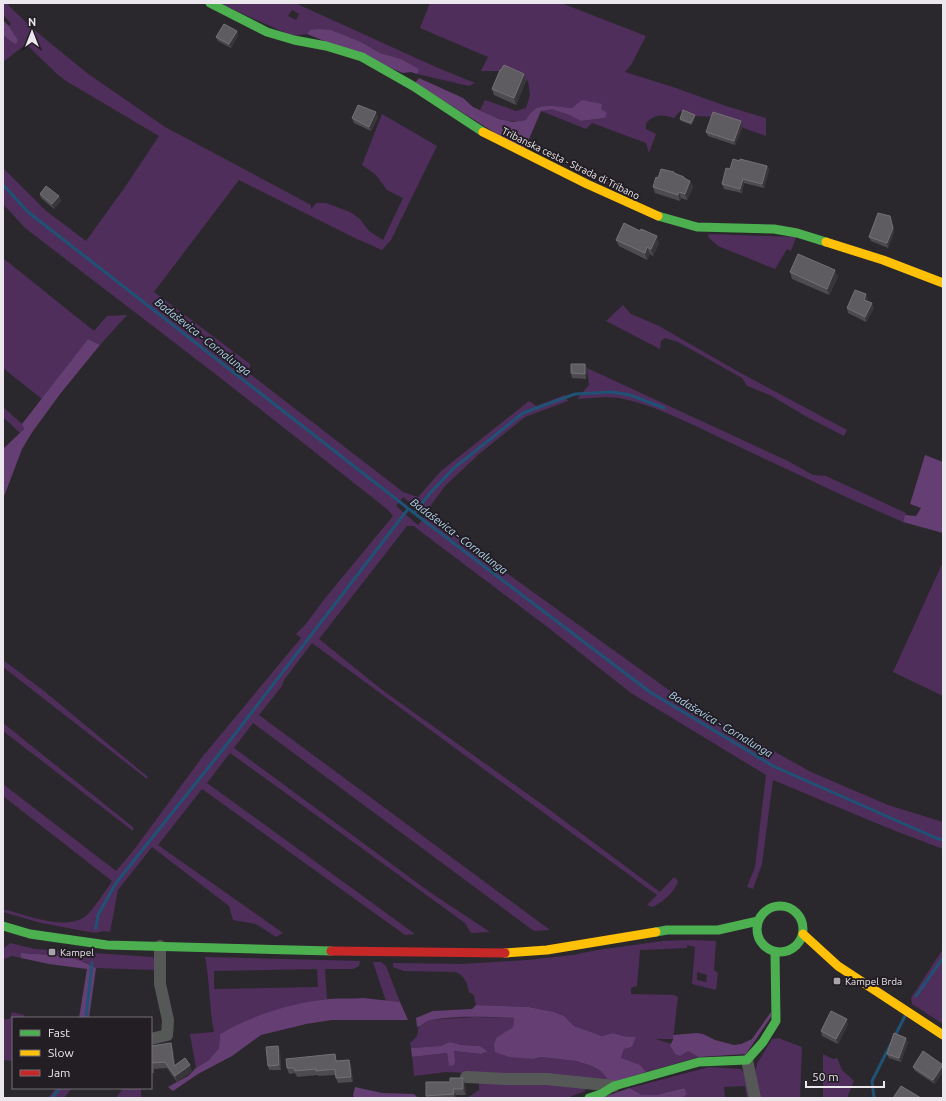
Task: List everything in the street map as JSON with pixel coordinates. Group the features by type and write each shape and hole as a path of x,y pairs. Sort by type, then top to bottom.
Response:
{"street":[{"name":"Tribanska cesta - Strada di Tribano","path":"210,3 267,32 294,40 326,46 362,57 413,86 481,131 587,184 653,214 697,227 774,229 797,232 883,260 943,283"},
{"path":"780,906 787,907 794,910 799,916 802,923 803,934 798,945 783,952 775,952 769,950 758,939 756,927 761,915 769,908 780,906"},
{"path":"718,930 758,920"},
{"path":"3,926 30,934 107,945 382,952 506,953 547,950 667,930 718,930 758,939"},
{"path":"803,934 838,966 943,1035"},
{"path":"152,1039 167,1034 168,1020 160,984 160,946"},
{"path":"793,948 838,966"},
{"path":"589,1098 601,1094 614,1086 699,1062 747,1060 763,1042 776,1021 775,952"},
{"path":"747,1060 755,1098"},
{"path":"466,1077 547,1079 614,1086"}],"shaded area":[{"path":"3,3 6,3 33,29 87,73 165,127 311,205 311,209 316,203 326,203 350,212 360,219 369,231 383,240 403,198 387,190 376,175 362,165 382,114 437,146 391,240 382,250 239,180 154,292 250,364 250,374 403,492 418,497 441,471 529,401 536,406 565,395 568,401 525,417 479,454 445,486 431,505 430,512 501,569 684,701 811,772 888,805 943,822 943,849 888,828 773,780 762,864 753,889 747,887 755,867 766,775 631,693 550,629 414,526 407,526 319,639 381,689 543,805 660,892 674,877 678,881 677,885 668,897 652,907 647,905 657,895 312,643 284,680 282,686 259,715 550,930 534,931 253,723 234,748 431,893 490,932 471,933 465,923 230,753 207,783 415,934 405,935 202,789 158,845 283,933 276,937 256,924 233,920 229,906 152,847 118,890 110,932 103,931 95,933 41,923 3,912 7,910 47,921 68,922 78,920 89,913 112,881 3,796 3,784 116,871 133,851 203,756 301,638 296,634 305,625 326,597 393,516 387,509 218,376 25,228 3,204 3,168 45,210 86,241 159,136 66,81 26,44 3,62 3,35 13,43 18,40 9,26 11,24 3,14","holes":["403,497 426,516 418,525 396,506"]},
{"path":"219,3 295,3 438,68 475,83 469,86 417,74 418,69 401,59 380,53 361,42 331,30 310,30 307,34 292,36","holes":["292,10 299,14 296,20 288,16"]},
{"path":"430,3 561,3 646,36 631,65 625,72 766,118 766,136 720,117 695,116 680,111 674,118 656,116 646,123 646,129 656,134 649,153 646,143 592,123 586,129 541,111 552,108 582,121 605,118 572,108 553,106 534,110 526,120 519,121 507,121 497,118 480,110 485,100 516,111 526,108 530,95 528,81 503,71 481,71 488,57 420,28"},
{"path":"3,20 18,40 16,44 3,35"},
{"path":"310,30 331,30 361,42 380,53 401,59 419,69 417,74 411,72 403,73 307,34"},
{"path":"419,78 463,98 473,107 499,119 513,122 526,120 534,110 538,108 552,106 572,108 582,100 602,104 601,109 607,113 605,118 581,121 552,109 541,111 524,151 415,83"},
{"path":"526,146 625,190 618,189"},
{"path":"709,234 796,237 791,251 787,249 775,269 718,246 708,237"},
{"path":"3,258 94,331 107,316 127,315 100,345 88,339 42,399 3,368"},
{"path":"623,305 631,314 659,326 737,371 847,430 844,436 807,417 770,395 747,386 742,378 678,342 665,338 661,341 660,349 606,321"},
{"path":"88,339 100,345 60,394 33,431 22,449 3,499 3,449 24,429 22,424"},
{"path":"587,368 788,461 813,475 826,476 906,513 903,522 661,411 633,401 619,398 603,397 577,399 589,385"},
{"path":"3,407 22,424 24,428 20,433 3,417"},
{"path":"925,455 943,462 943,533 903,522 905,515 916,516 921,508 910,504"},
{"path":"943,562 943,696 893,672"},
{"path":"3,660 44,691 148,777 147,779 3,667"},
{"path":"3,723 133,827 133,831 3,731"},
{"path":"663,941 716,941 714,970 718,973 716,990 692,984 695,947 687,945 687,948 640,950 637,986 631,988 631,994 674,995 678,997 673,1039 656,1039 688,1050 699,1057 646,1072 621,1058 624,1049 632,1047 635,1037 613,1033 602,1036 574,1026 564,1016 554,1012 529,1007 476,1005 474,995 469,992 465,980 456,972 404,971 393,967 393,963 462,964 527,960 573,955 597,950","holes":["697,972 707,975 706,982 697,980"]},
{"path":"10,943 35,949 153,957 157,970 96,968 85,962 50,955 21,953 21,958 12,956 4,959 3,969 3,949"},
{"path":"943,949 943,1024 912,1004 911,998"},
{"path":"21,953 50,955 78,960 96,968 89,1017 79,1017 87,969 49,964 21,958"},
{"path":"205,957 360,961 359,966 353,969 325,969 327,999 299,1004 259,1016 220,1034 219,1048 209,1060 196,1068 190,1034 214,1032","holes":["317,969 318,987 214,989 214,971"]},
{"path":"373,962 381,962 386,966 400,1002 386,1001"},
{"path":"363,998 400,1002 408,1020 332,1020 306,1024 261,1035 232,1056 198,1074 173,1091 168,1087 188,1076 196,1068 209,1060 219,1048 220,1034 245,1021 301,1003 329,999"},
{"path":"476,1005 529,1007 554,1012 564,1016 574,1026 602,1036 613,1033 623,1036 636,1037 632,1047 624,1049 621,1058 640,1065 646,1072 610,1083 601,1071 592,1066 576,1061 541,1057 533,1059 510,1057 495,1052 494,1044 497,1037 513,1027 514,1018 451,1017 429,1020 417,1027 416,1018 433,1011 472,1009"},
{"path":"12,1012 24,1015 24,1017 12,1017 12,1061 3,1060 3,1019 10,1019"},
{"path":"771,1012 771,1017 746,1054 699,1057 688,1051 680,1056 675,1054 670,1045 673,1040 673,1035 697,1033 734,1045 741,1044 752,1039"},
{"path":"475,1017 514,1018 513,1027 497,1037 525,1057 533,1059 541,1057 576,1061 592,1066 601,1071 610,1083 454,1072 414,1076 412,1055 413,1057 447,1053 449,1065 455,1061 453,1051 481,1054 487,1053 480,1046 461,1045 450,1042 440,1046 411,1048 410,1043 416,1037 418,1028 429,1020"},
{"path":"778,1038 802,1047 800,1098 760,1098 755,1074 757,1064 772,1039"},
{"path":"450,1042 461,1045 480,1046 488,1052 481,1054 454,1051 454,1065 449,1066 447,1053 412,1057 411,1048 440,1046"},
{"path":"823,1054 833,1059 837,1058 842,1070 854,1081 847,1098 823,1098"},
{"path":"709,1067 741,1069 746,1076 751,1098 747,1098 745,1086 724,1087 725,1098 682,1098 687,1094 683,1088 656,1095 642,1095 630,1088"},
{"path":"508,1082 585,1086 585,1091 567,1098 467,1098 479,1090 479,1083"},
{"path":"355,1087 382,1093 414,1094 418,1098 354,1098 353,1095"},
{"path":"630,1088 642,1095 656,1095 684,1088 687,1094 682,1098 600,1098"},
{"path":"55,1089 71,1089 64,1098 48,1098"},
{"path":"120,1089 141,1089 141,1098 116,1098 122,1090"}],"building":[{"path":"224,24 237,31 229,44 216,37"},
{"path":"504,65 524,74 514,98 492,89 500,70"},
{"path":"358,105 376,112 369,127 352,118"},
{"path":"683,110 695,115 691,123 680,119"},
{"path":"713,112 741,121 734,141 706,132"},
{"path":"733,159 740,161 740,159 767,166 762,184 743,179 740,189 722,184 726,168 730,169"},
{"path":"661,169 674,172 690,181 685,194 679,192 678,195 653,187 656,177 658,178"},
{"path":"46,186 59,196 52,204 40,194"},
{"path":"878,213 890,216 893,228 887,243 869,237"},
{"path":"624,223 640,231 641,229 657,236 651,249 647,247 645,253 616,240"},
{"path":"798,254 835,270 827,289 790,272"},
{"path":"855,290 866,294 864,300 872,303 865,317 847,308"},
{"path":"571,364 585,364 585,374 571,373"},
{"path":"831,1011 847,1019 836,1039 821,1031"},
{"path":"894,1033 906,1038 899,1058 887,1054"},
{"path":"171,1043 174,1066 185,1058 190,1065 175,1076 165,1062 152,1063 152,1046"},
{"path":"278,1046 279,1065 268,1066 266,1047"},
{"path":"923,1051 943,1065 933,1080 913,1067"},
{"path":"335,1054 336,1061 349,1060 351,1077 336,1078 335,1069 295,1071 294,1068 287,1068 286,1059"},
{"path":"450,1078 463,1078 463,1089 453,1089 454,1094 426,1096 426,1082 450,1082"},
{"path":"901,1086 921,1098 893,1098"}],"waterway":[{"name":"Badaševica - Cornalunga","path":"3,185 28,212 414,513 650,692 773,766 943,840"},
{"path":"414,513 431,492 454,468 523,413 575,394 612,392 630,395 664,408"},
{"path":"96,928 98,915 116,883 232,738 408,509"},
{"path":"916,996 943,958"},
{"path":"86,1017 92,963"},
{"path":"874,1098 872,1081 905,1016"},
{"path":"52,1098 59,1089"}],"traffic: fast":[{"path":"210,3 267,32 294,40 326,46 362,57 413,86 483,132"},
{"path":"658,216 697,227 774,229 797,233 826,242"},
{"path":"775,906 785,906 793,910 799,916 803,924 803,929 803,934 799,942 793,948 785,952 775,952 767,948 761,942 757,934 757,924 761,916 767,910 775,906"},
{"path":"656,932 667,930 718,930 758,921"},
{"path":"3,926 30,934 107,945 331,951"},
{"path":"589,1098 601,1094 614,1086 699,1062 747,1060 763,1042 776,1021 775,952"}],"traffic: slow":[{"path":"483,132 587,184 658,216"},
{"path":"826,242 883,260 943,283"},
{"path":"505,953 547,950 656,932"},
{"path":"803,934 838,966 943,1035"}],"traffic: jam":[{"path":"331,951 505,953"}],"place":[{"name":"Kampel","path":"52,952"},
{"name":"Kampel Brda","path":"837,981"}]}
